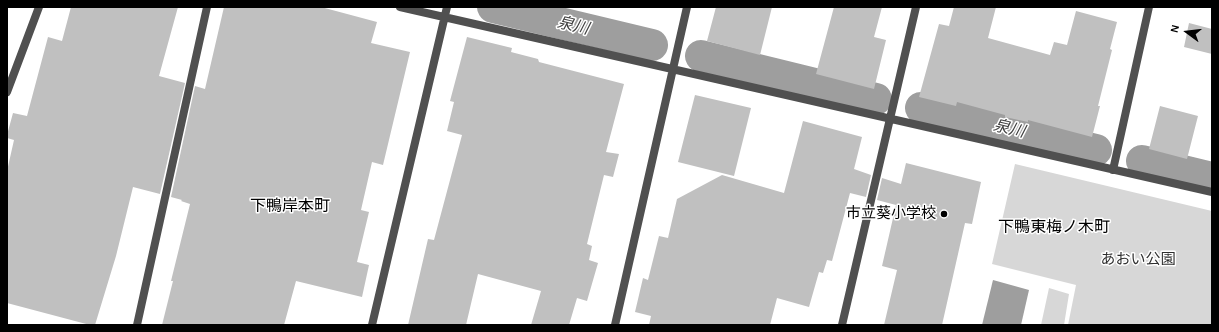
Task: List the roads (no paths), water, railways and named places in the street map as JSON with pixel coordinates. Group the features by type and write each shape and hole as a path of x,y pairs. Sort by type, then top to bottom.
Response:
{"street":[{"path":"7,92 39,7"},
{"path":"137,325 207,7"},
{"path":"400,7 1212,192"},
{"path":"372,325 447,7"},
{"path":"615,325 687,7"},
{"path":"842,325 916,7"},
{"path":"1113,170 1149,7"}],"waterway":[{"name":"泉川","path":"493,7 652,45"},
{"name":"泉川","path":"701,56 876,99"},
{"name":"泉川","path":"921,108 1096,150"},
{"name":"泉川","path":"1142,161 1212,178"}],"place":[{"name":"市立葵小学校","path":"944,214"}],"district":[{"name":"下鴨岸本町","path":"290,206"},
{"name":"下鴨東梅ノ木町","path":"1054,227"}],"park label":[{"name":"あおい公園","path":"1138,260"}]}
